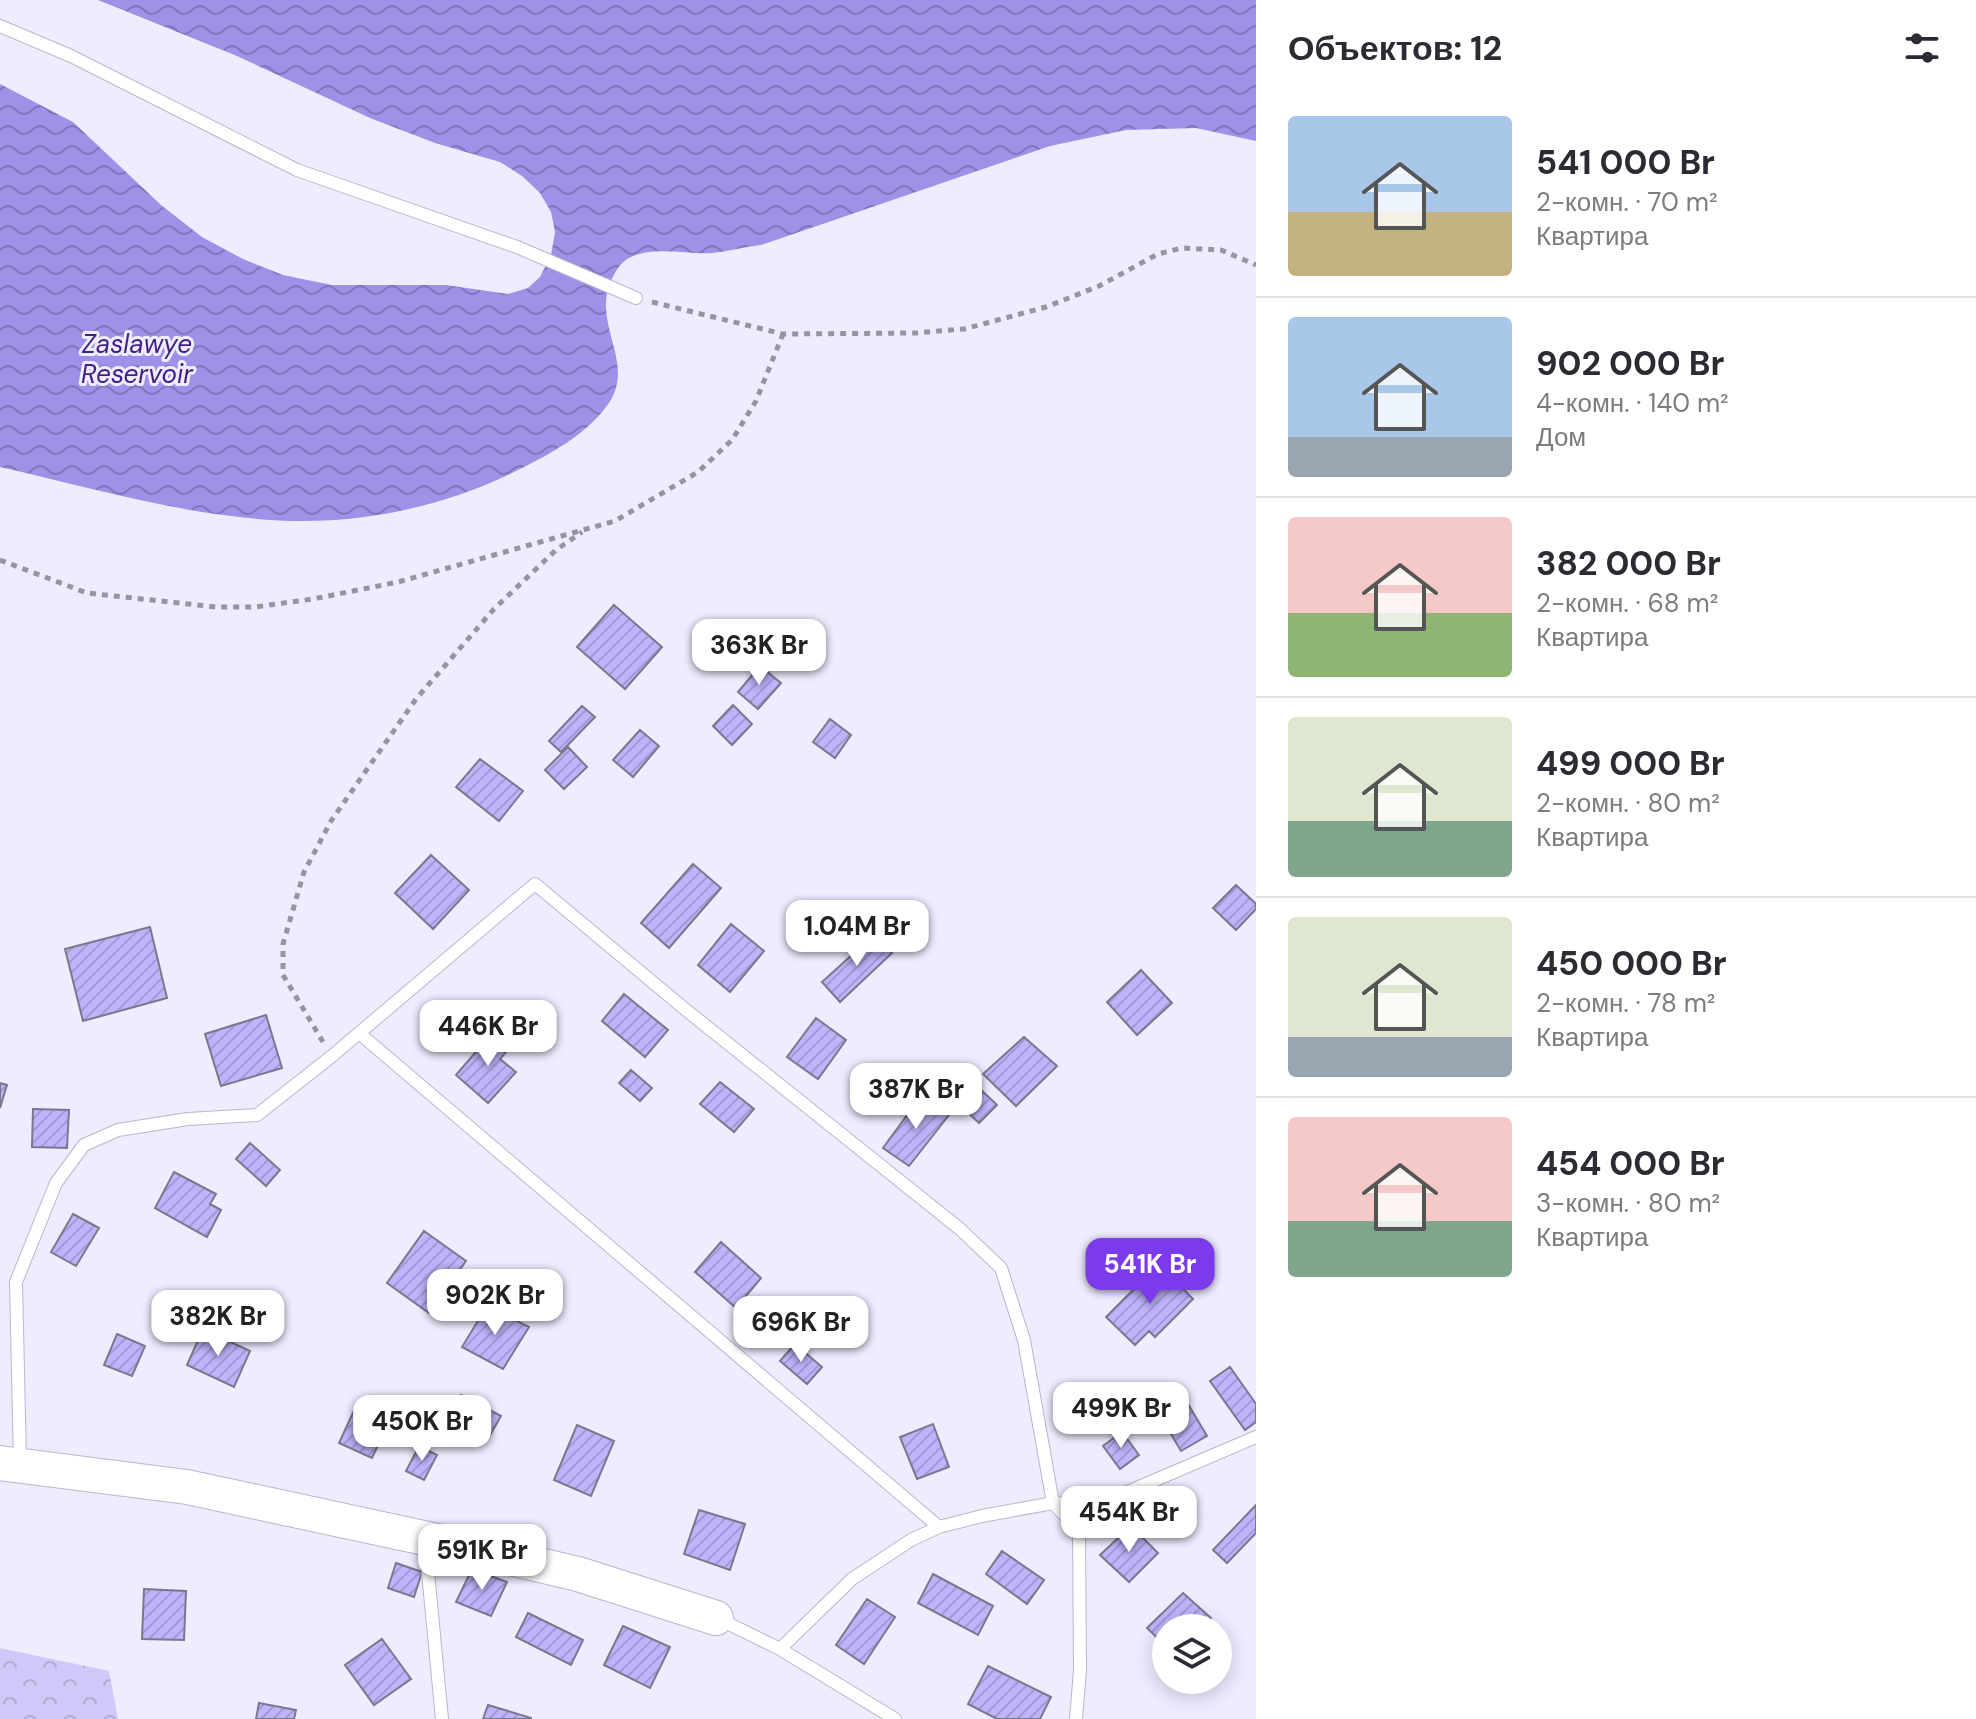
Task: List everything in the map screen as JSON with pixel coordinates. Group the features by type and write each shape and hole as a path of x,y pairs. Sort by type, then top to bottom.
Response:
{"street":[{"path":"10,1465 187,1487 424,1538 578,1574 716,1618"}],"lane":[{"path":"0,26 71,56 297,170 517,247 636,298"},
{"path":"10,1465 16,1282 56,1183 84,1145 118,1130 188,1119 257,1115 332,1056 535,884 686,1010 960,1229 1001,1268 1024,1340 1053,1503 1079,1530 1080,1670 1076,1719"},
{"path":"359,1033 939,1527"},
{"path":"780,1649 852,1579 911,1540 939,1527 1053,1503 1097,1505 1256,1437"},
{"path":"424,1538 442,1719"},
{"path":"716,1618 780,1649 895,1719"}],"path":[{"path":"636,298 783,334 916,333 964,329 1046,307 1099,286 1158,254 1182,248 1221,250 1256,265"},
{"path":"0,560 87,593 216,607 255,607 398,582 615,521 698,472 732,440 756,401 783,334"},
{"path":"332,1056 283,975 283,944 304,872 331,821 416,699 494,609 556,550 588,527"}],"green space":[{"path":"0,1648 109,1671 118,1719 0,1719"}],"water":[{"name":"Zaslawye Reservoir","path":"98,0 1256,0 1256,141 1196,128 1126,130 1050,146 761,245 713,253 659,251 638,254 618,268 606,298 606,314 617,361 615,391 597,417 566,443 493,482 414,508 331,520 265,520 227,516 150,502 0,467 0,84 73,122 161,205 202,237 243,259 283,275 332,285 446,285 508,294 528,288 540,277 551,255 555,232 551,212 540,193 522,176 500,162 435,143 370,118 237,56"}],"building":[{"path":"614,605 662,647 625,689 577,647"},
{"path":"760,666 781,683 758,709 738,692"},
{"path":"733,705 752,724 732,745 713,726"},
{"path":"582,706 595,717 561,752 549,741"},
{"path":"830,719 851,735 835,758 813,742"},
{"path":"640,730 659,746 633,777 613,760"},
{"path":"568,747 587,767 564,789 545,770"},
{"path":"480,759 523,791 499,821 456,787"},
{"path":"431,855 469,890 433,929 395,893"},
{"path":"693,864 721,888 669,948 641,923"},
{"path":"1236,885 1256,904 1256,909 1236,930 1213,908"},
{"path":"731,924 764,951 730,992 698,965"},
{"path":"150,927 167,998 83,1021 65,949"},
{"path":"875,934 892,953 840,1002 822,982"},
{"path":"1141,970 1172,1003 1137,1035 1107,1002"},
{"path":"624,994 668,1030 645,1057 602,1021"},
{"path":"266,1015 282,1068 221,1086 205,1034"},
{"path":"816,1018 846,1040 818,1079 787,1057"},
{"path":"494,1031 511,1046 500,1059 516,1072 488,1103 456,1075"},
{"path":"1024,1037 1057,1066 1016,1106 983,1074"},
{"path":"631,1070 652,1088 640,1101 619,1083"},
{"path":"720,1082 754,1109 734,1132 700,1104"},
{"path":"0,1083 7,1085 0,1108"},
{"path":"977,1086 997,1105 979,1123 959,1104"},
{"path":"921,1096 949,1115 909,1166 883,1148"},
{"path":"33,1109 69,1110 67,1148 32,1147"},
{"path":"250,1143 280,1170 266,1186 236,1159"},
{"path":"174,1172 216,1194 210,1204 221,1210 207,1237 155,1208"},
{"path":"73,1214 99,1228 76,1266 51,1252"},
{"path":"424,1231 466,1261 429,1313 387,1283"},
{"path":"721,1242 761,1278 736,1308 695,1272"},
{"path":"1159,1264 1193,1299 1155,1337 1149,1331 1135,1345 1106,1317"},
{"path":"487,1306 529,1327 503,1369 462,1347"},
{"path":"203,1329 250,1351 234,1387 187,1365"},
{"path":"117,1334 145,1346 132,1376 104,1365"},
{"path":"795,1344 822,1367 807,1384 780,1361"},
{"path":"1230,1367 1256,1404 1256,1422 1245,1430 1210,1381"},
{"path":"461,1395 501,1416 488,1439 449,1418"},
{"path":"357,1404 390,1420 372,1458 339,1443"},
{"path":"1188,1404 1207,1436 1181,1451 1162,1419"},
{"path":"933,1424 949,1467 917,1479 900,1437"},
{"path":"577,1425 614,1441 591,1496 554,1480"},
{"path":"1122,1432 1139,1455 1120,1469 1103,1446"},
{"path":"419,1446 437,1455 424,1480 406,1471"},
{"path":"1256,1505 1256,1533 1227,1563 1213,1550"},
{"path":"699,1510 745,1524 730,1570 684,1554"},
{"path":"1131,1526 1158,1553 1129,1582 1100,1555"},
{"path":"1002,1551 1044,1580 1027,1604 986,1574"},
{"path":"396,1563 422,1572 414,1597 388,1588"},
{"path":"472,1569 507,1582 491,1616 456,1602"},
{"path":"933,1574 993,1606 978,1635 918,1603"},
{"path":"144,1589 186,1591 184,1640 142,1639"},
{"path":"1183,1593 1207,1614 1161,1614"},
{"path":"867,1599 895,1617 864,1664 836,1645"},
{"path":"528,1613 583,1640 571,1665 516,1637"},
{"path":"623,1626 670,1647 650,1688 604,1665"},
{"path":"382,1639 411,1679 374,1705 345,1665"},
{"path":"988,1666 1051,1697 1040,1719 997,1719 968,1704"},
{"path":"259,1703 296,1710 294,1719 256,1719"},
{"path":"488,1705 531,1718 531,1719 483,1719"}]}
